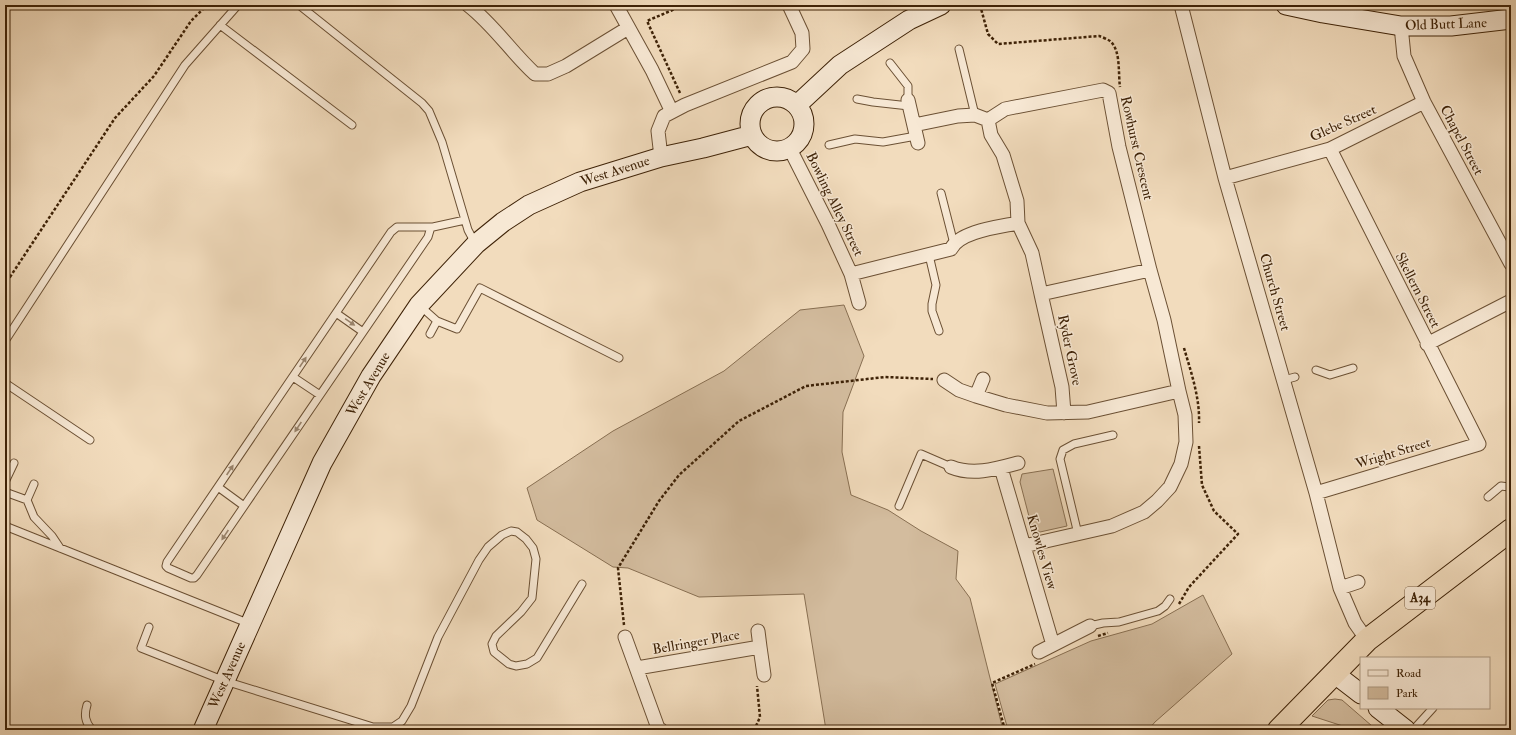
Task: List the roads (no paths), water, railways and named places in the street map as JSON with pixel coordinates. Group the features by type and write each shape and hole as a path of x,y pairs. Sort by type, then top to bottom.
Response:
{"highway":[{"name":"A34","path":"1279,730 1367,640 1510,533"}],"street":[{"path":"468,5 496,30 535,74 548,74 566,66 628,28"},
{"path":"616,5 652,70 672,112"},
{"name":"West Avenue","path":"661,157 658,131 664,116 685,105 792,62 803,49 802,33 789,5"},
{"path":"797,105 840,64 909,20 941,5"},
{"name":"Church Street","path":"1181,5 1225,178 1289,378 1340,588 1355,623 1367,640"},
{"name":"Old Butt Lane","path":"1286,5 1323,13 1401,26 1451,26 1511,19"},
{"name":"Chapel Street","path":"1401,26 1404,56 1424,102 1511,264"},
{"name":"Rowhurst Crescent","path":"988,120 1005,109 1103,90 1109,93 1119,146 1164,320 1185,414 1186,442 1181,464 1170,487 1157,502 1144,512 1112,526 1024,546"},
{"path":"775,97 787,99 797,105 804,119 803,134 790,149 773,151 760,146 752,135 750,125 752,112 762,101 775,97"},
{"name":"Glebe Street","path":"1225,178 1330,149 1424,102"},
{"path":"909,103 916,135 958,116 975,115 988,120 991,135 1004,155 1017,201 1018,223 1032,253 1041,294 1150,270"},
{"name":"West Avenue","path":"203,730 322,463 371,376 419,305 476,244 503,222 529,205 580,182 661,157 752,135"},
{"name":"Bowling Alley Street","path":"790,149 828,224 851,274 859,303"},
{"name":"Skellern Street","path":"1330,149 1427,344 1479,444"},
{"name":"Bowling Alley Street","path":"851,274 951,249 954,244 974,233 1018,223"},
{"name":"Ryder Grove","path":"1041,294 1062,387 1064,413"},
{"path":"1427,344 1511,301"},
{"path":"944,380 959,390 976,396 1006,405 1047,413 1088,412 1179,391"},
{"path":"976,396 983,380"},
{"name":"Wright Street","path":"1316,493 1479,444"},
{"path":"951,467 960,471 972,472 1001,468 1018,463"},
{"name":"Knowles View","path":"1001,468 1053,645"},
{"path":"1340,588 1358,582"},
{"name":"Bellringer Place","path":"758,631 764,675"},
{"path":"1039,657 1053,645 1092,632"},
{"path":"625,637 658,728 661,730"},
{"name":"Bellringer Place","path":"637,668 760,647"},
{"path":"1335,674 1360,693"},
{"path":"1379,709 1403,728"}],"lane":[{"path":"5,341 185,65 238,5"},
{"path":"299,5 422,103 429,111 442,142 468,230 476,244"},
{"path":"220,25 352,125"},
{"path":"959,49 975,115"},
{"path":"857,99 873,102 909,103 908,86 890,63"},
{"path":"828,145 856,139 883,142 916,135"},
{"path":"941,193 954,244"},
{"path":"431,227 428,237 194,578 168,568 166,566 167,562 391,232 397,227 431,227 465,220"},
{"path":"929,255 936,285 932,311 939,331"},
{"path":"419,305 437,321 457,329 480,288 619,358"},
{"path":"336,313 363,332"},
{"path":"430,334 437,321"},
{"path":"1316,370 1330,375 1353,368"},
{"path":"293,377 320,395"},
{"path":"5,383 90,440"},
{"path":"1078,534 1060,459 1063,450 1074,444 1113,435"},
{"path":"899,506 921,454 951,467"},
{"path":"5,482 14,463"},
{"path":"34,484 27,500 34,517 52,536 60,548"},
{"path":"1488,497 1501,486 1511,486"},
{"path":"218,488 244,506"},
{"path":"5,492 27,500"},
{"path":"5,526 250,624"},
{"path":"149,627 140,648 225,681 373,727 393,727 402,721 411,706 438,637 479,560 488,547 502,535 511,531 517,532 526,539 533,548 536,559 532,598 522,612 496,636 492,644 494,652 509,664 516,666 527,664 536,658 582,584"},
{"path":"1092,632 1103,623 1119,622 1158,611 1165,606 1170,599"},
{"path":"87,705 85,712 86,723 92,730"},
{"path":"1403,728 1432,709"}]}
